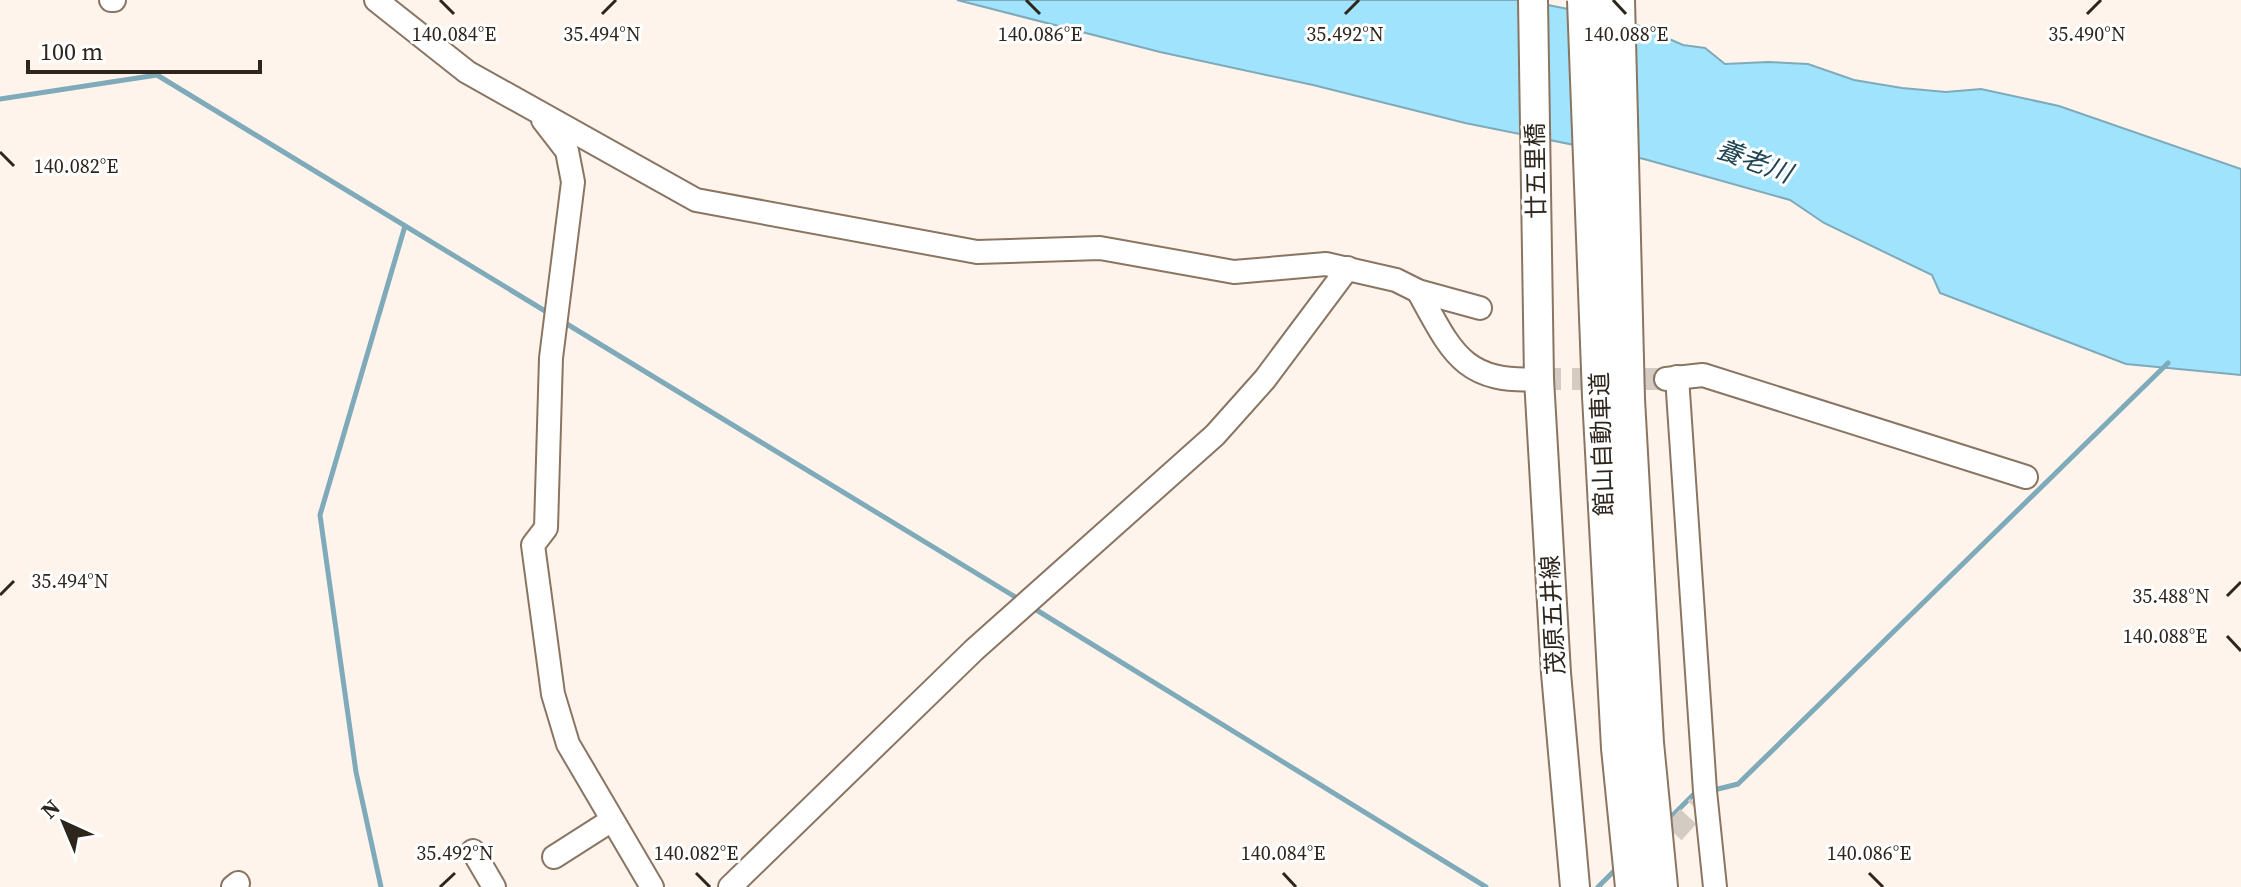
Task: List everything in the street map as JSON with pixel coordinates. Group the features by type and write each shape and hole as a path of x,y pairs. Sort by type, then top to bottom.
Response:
{"highway":[{"name":"館山自動車道","path":"1585,0 1614,398 1660,887"},
{"name":"館山自動車道","path":"1617,0 1614,398 1617,718 1633,887"}],"main road":[{"name":"廿五里橋","path":"1533,0 1540,342"},
{"name":"茂原五井線","path":"1540,342 1539,379 1556,673 1575,887"}],"street":[{"path":"376,0 467,72 554,118 678,192 740,210 977,252 1100,248 1234,272 1326,264 1396,280 1418,291 1480,308"},
{"path":"534,110 567,151 573,182 551,358 546,528 533,545 542,629 564,731 648,886"},
{"path":"730,887 974,650 1215,435 1265,379 1348,268"},
{"path":"1418,291 1454,354 1481,374 1539,379"},
{"path":"1715,887 1702,804 1672,378 1703,375 2026,477"},
{"path":"554,857 612,820"},
{"path":"473,851 494,887"}],"water":[{"name":"養老川","path":"957,0 1523,0 1628,21 1683,45 1705,48 1725,64 1808,64 1854,80 1946,92 1981,89 2059,106 2241,169 2241,375 2126,364 1940,293 1932,275 1824,223 1790,200 1644,159 1465,123 1313,85 1160,52"}],"waterway":[{"path":"0,99 157,75 550,314"},
{"path":"381,887 356,772 320,515 405,226"},
{"path":"562,321 1022,601"},
{"path":"1710,791 1738,784 2168,363"},
{"path":"1030,606 1486,887"},
{"path":"1666,822 1693,795 1701,793"},
{"path":"1598,887 1618,867"}],"tunnel":[{"path":"1539,379 1666,379"},
{"path":"1651,857 1698,806"}]}
